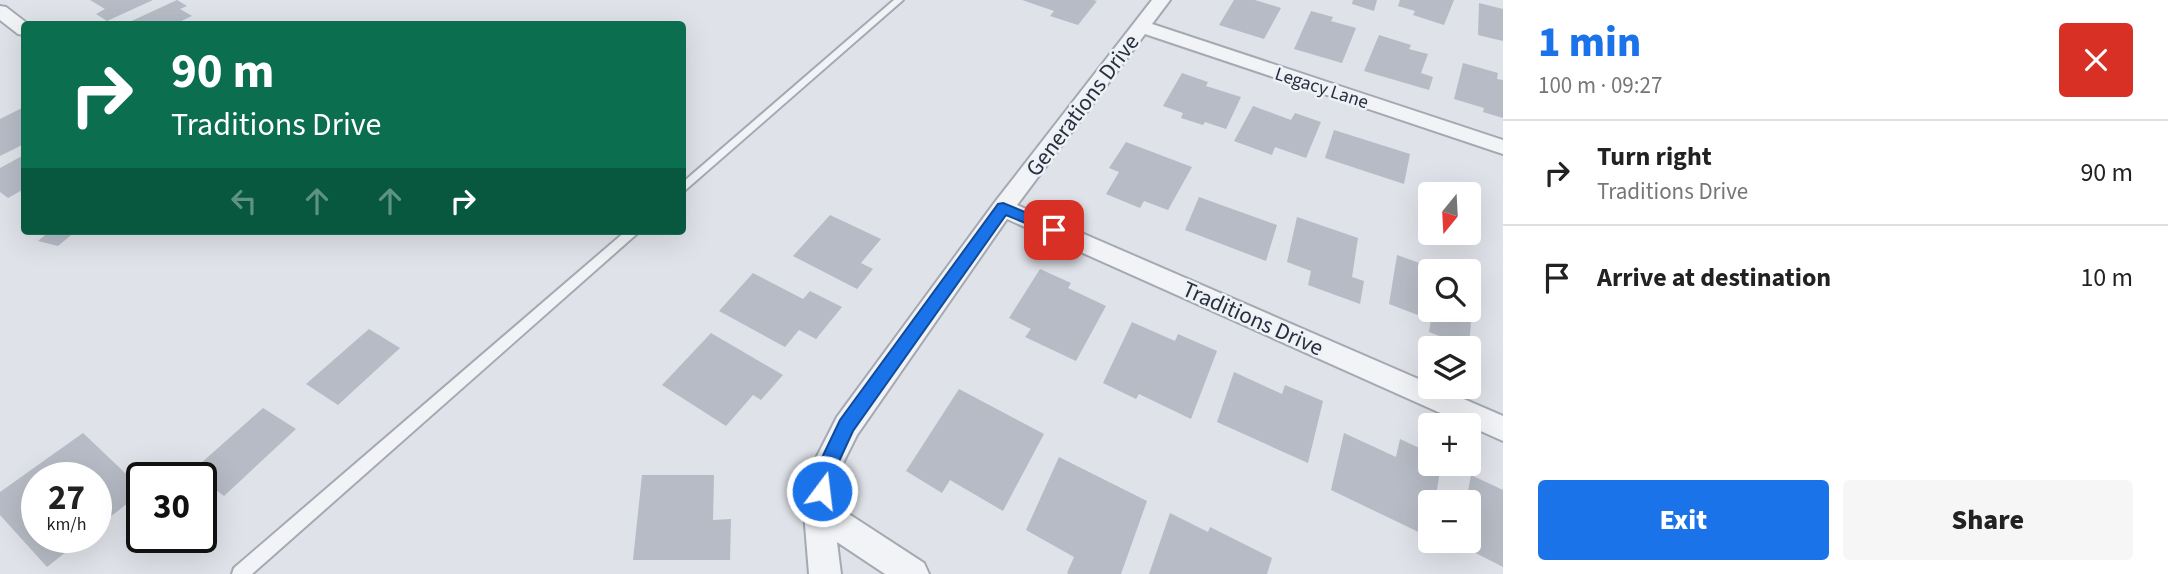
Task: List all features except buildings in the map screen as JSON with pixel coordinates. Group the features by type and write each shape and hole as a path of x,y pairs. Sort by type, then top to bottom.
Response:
{"street":[{"name":"Generations Drive","path":"825,574 819,512 825,470 847,426 1003,208 1161,0"},
{"path":"0,11 21,28"},
{"name":"Legacy Lane","path":"1142,27 1503,148"},
{"name":"Traditions Drive","path":"1003,208 1503,429"},
{"path":"819,512 913,574"}],"lane":[{"path":"686,186 900,0"},
{"path":"240,574 629,235"}],"route":[{"path":"822,491 825,470 847,426 1003,208 1054,230"}]}
